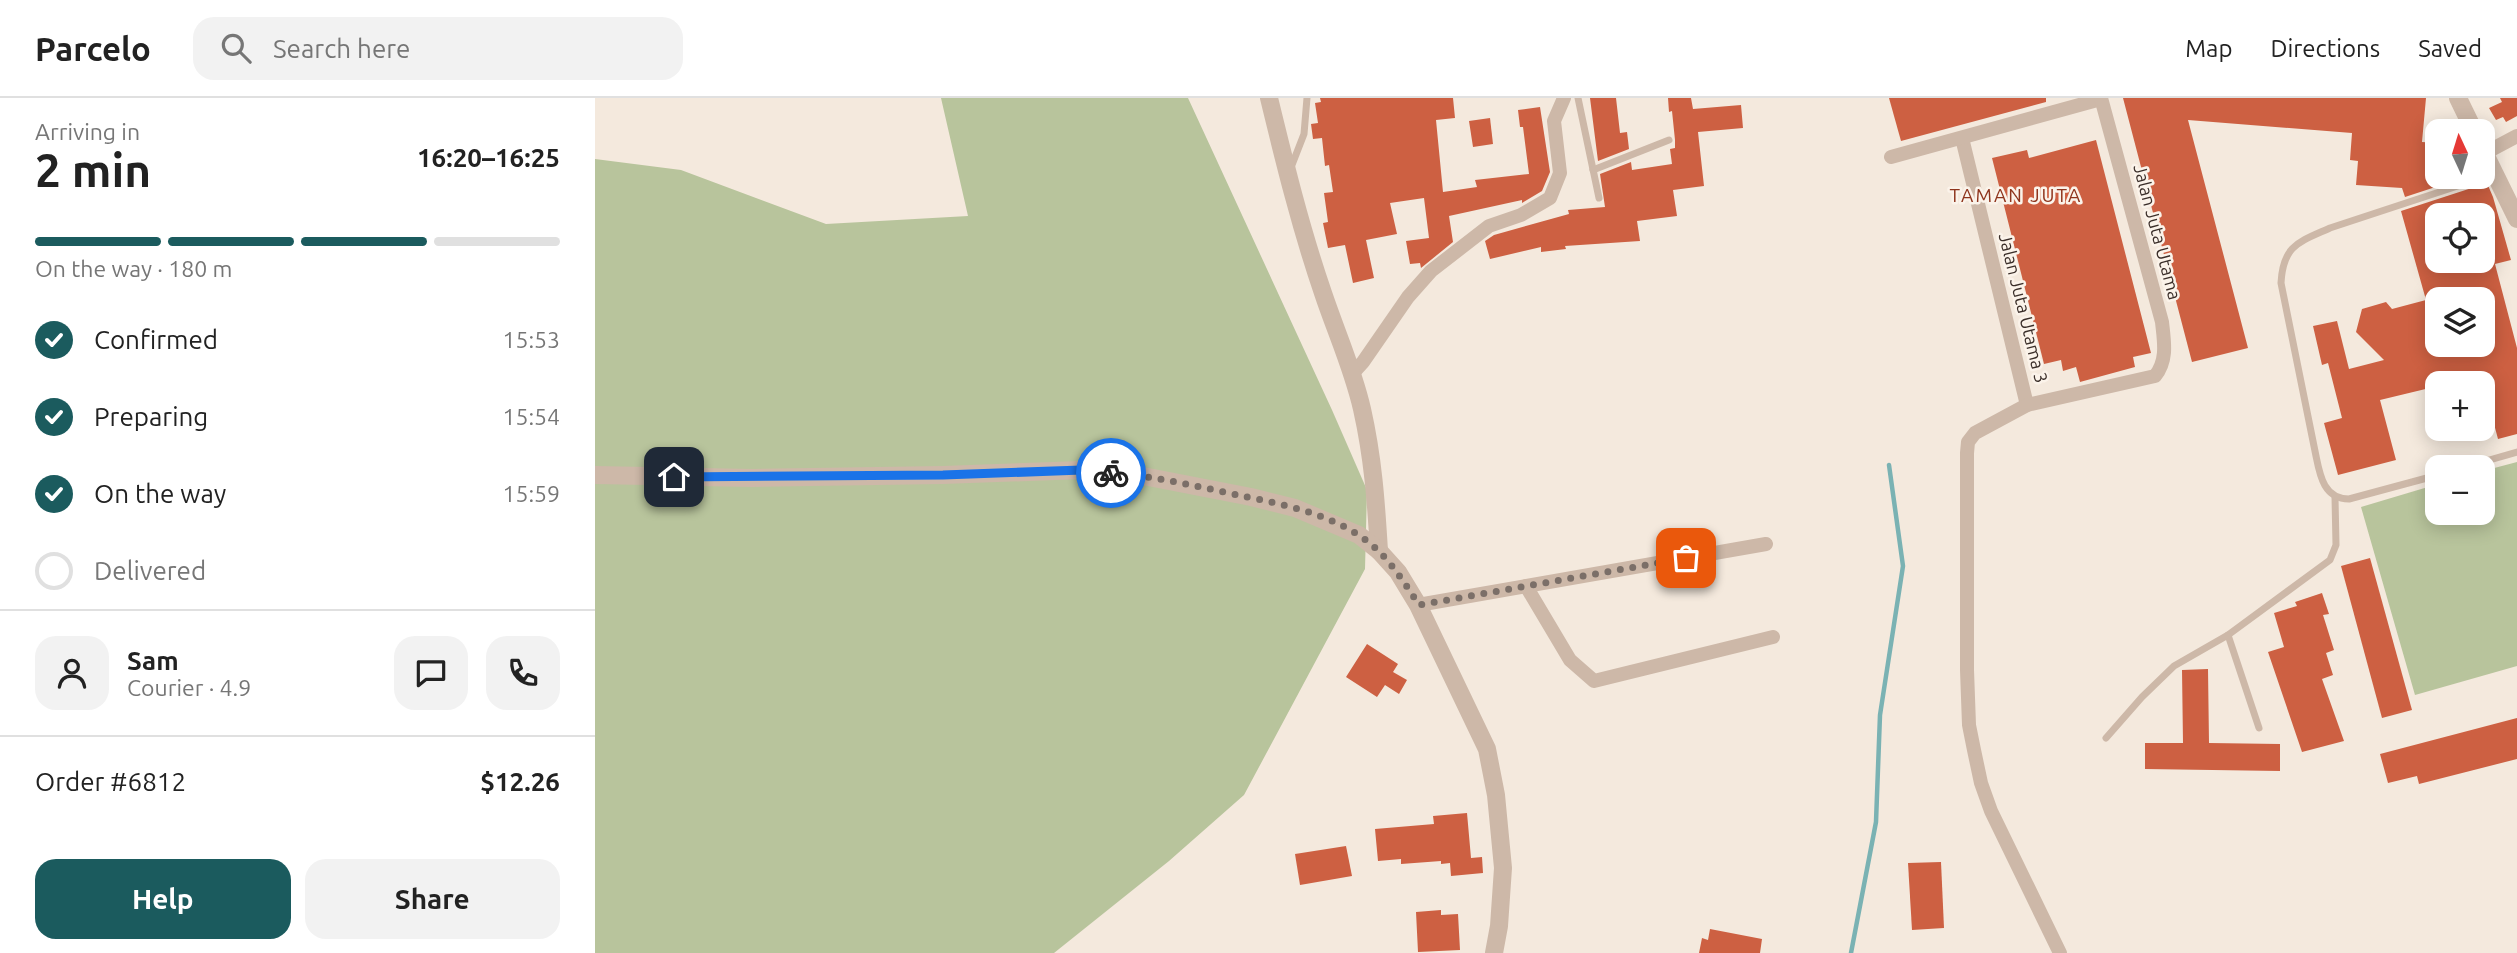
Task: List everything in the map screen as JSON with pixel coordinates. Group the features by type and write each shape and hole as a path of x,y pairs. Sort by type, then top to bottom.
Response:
{"street":[{"path":"1269,98 1288,177 1324,294 1353,373 1375,471 1380,551"},
{"path":"1353,373 1408,297 1431,271 1489,226 1521,215 1550,198 1560,173 1554,121 1564,98"},
{"path":"1891,157 2101,98"},
{"name":"Jalan Juta Utama","path":"2027,405 2155,376 2164,360 2162,322 2101,98"},
{"path":"2459,98 2469,119"},
{"path":"2495,146 2517,136"},
{"name":"Jalan Juta Utama 3","path":"1962,138 2027,405"},
{"path":"2495,176 2517,219"},
{"path":"2027,405 1975,433 1968,442 1969,725 1981,783 1991,811 2060,953"},
{"path":"595,475 752,478 1082,470 1137,475 1188,484 1295,508 1359,535 1380,551 1398,572 1419,605 1487,749 1496,795 1503,868 1499,926 1494,953"},
{"path":"1419,605 1766,544"},
{"path":"1527,586 1570,660 1594,681 1773,637"}],"lane":[{"path":"1288,177 1304,134 1307,98"},
{"path":"1579,98 1599,198"},
{"path":"1593,170 1669,140"},
{"path":"2425,479 2349,499 2335,497 2324,485 2318,467 2281,283 2282,263 2290,249 2330,228 2448,189"},
{"path":"2495,458 2517,452"},
{"path":"2106,738 2174,666 2228,635 2334,554 2335,497"},
{"path":"2228,635 2259,727"}],"green space":[{"path":"941,98 1188,98 1367,490 1365,569 1244,795 1169,861 1054,953 595,953 595,159 681,170 826,224 968,216"},
{"path":"2517,462 2517,666 2415,695 2361,507 2425,488 2425,525 2495,525 2495,468"}],"building":[{"path":"1320,98 1453,98 1455,118 1436,120 1443,192 1477,187 1475,180 1529,174 1518,110 1540,107 1550,172 1542,191 1522,203 1522,200 1449,216 1453,242 1421,268 1420,263 1410,264 1406,241 1429,238 1424,198 1390,203 1397,234 1366,240 1374,278 1353,283 1345,245 1328,248 1323,223 1328,222 1324,193 1333,192 1329,165 1325,166 1322,138 1313,139 1311,124 1318,123 1315,103 1321,102"},
{"path":"1590,98 1616,98 1620,133 1627,132 1629,149 1598,161"},
{"path":"1668,98 1691,98 1693,109 1741,105 1743,128 1698,132 1704,186 1673,190 1677,216 1637,221 1640,241 1565,246 1566,249 1541,252 1541,247 1490,259 1485,241 1494,235 1569,214 1568,210 1605,207 1600,174 1631,162 1632,170 1672,164 1670,149 1675,148 1675,140"},
{"path":"1889,98 2046,98 2046,102 1901,141"},
{"path":"2123,98 2426,98 2422,142 2425,142 2425,189 2429,189 2405,197 2402,188 2356,185 2358,161 2350,160 2352,133 2188,120 2248,348 2192,362"},
{"path":"2500,98 2517,98 2517,116 2506,122 2503,117 2496,120 2489,108 2502,102"},
{"path":"1490,118 1493,144 1473,147 1469,121"},
{"path":"2096,140 2151,353 2133,357 2135,367 2080,382 2076,367 2063,371 2061,360 2044,364 1992,158 2027,150 2029,158"},
{"path":"2469,189 2490,189 2495,203 2426,203"},
{"path":"2425,203 2425,273 2495,273 2495,264 2517,348 2517,434 2498,439 2495,428 2495,371 2425,371 2425,389 2380,400 2396,460 2338,475 2324,423 2342,418 2328,363 2322,365 2313,326 2337,321 2349,369 2384,360 2356,332 2362,309 2386,302 2392,309 2425,300 2425,357 2495,357 2495,287 2425,287 2425,296 2401,211"},
{"path":"2495,204 2511,260 2495,264"},
{"path":"2370,558 2412,710 2382,718 2341,566"},
{"path":"2322,593 2329,614 2323,615 2334,650 2326,653 2333,675 2322,679 2344,741 2302,752 2268,652 2284,647 2274,613 2297,606 2295,602"},
{"path":"1367,644 1398,664 1393,672 1407,680 1399,694 1385,685 1377,697 1346,677"},
{"path":"2208,669 2209,743 2280,744 2280,771 2145,769 2145,743 2183,743 2182,670"},
{"path":"2517,718 2517,759 2419,784 2417,776 2388,783 2380,754"},
{"path":"1467,813 1471,858 1482,857 1483,873 1451,876 1450,863 1441,864 1441,861 1401,864 1401,859 1378,861 1375,829 1434,824 1433,816"},
{"path":"1346,846 1352,876 1300,885 1295,854"},
{"path":"1941,862 1944,928 1912,930 1908,863"},
{"path":"1441,910 1441,915 1458,914 1460,950 1418,952 1416,912"},
{"path":"1710,929 1762,939 1760,953 1699,953 1702,938 1708,940"}],"waterway":[{"path":"1851,953 1876,822 1880,715 1903,566 1889,465"}],"way so far":[{"path":"1111,473 1209,488 1295,508 1328,520 1359,535 1380,551 1398,572 1419,605 1686,558"}],"district":[{"name":"TAMAN JUTA","path":"2016,195"}],"route":[{"path":"674,477 943,475 1082,470 1111,473"}]}
